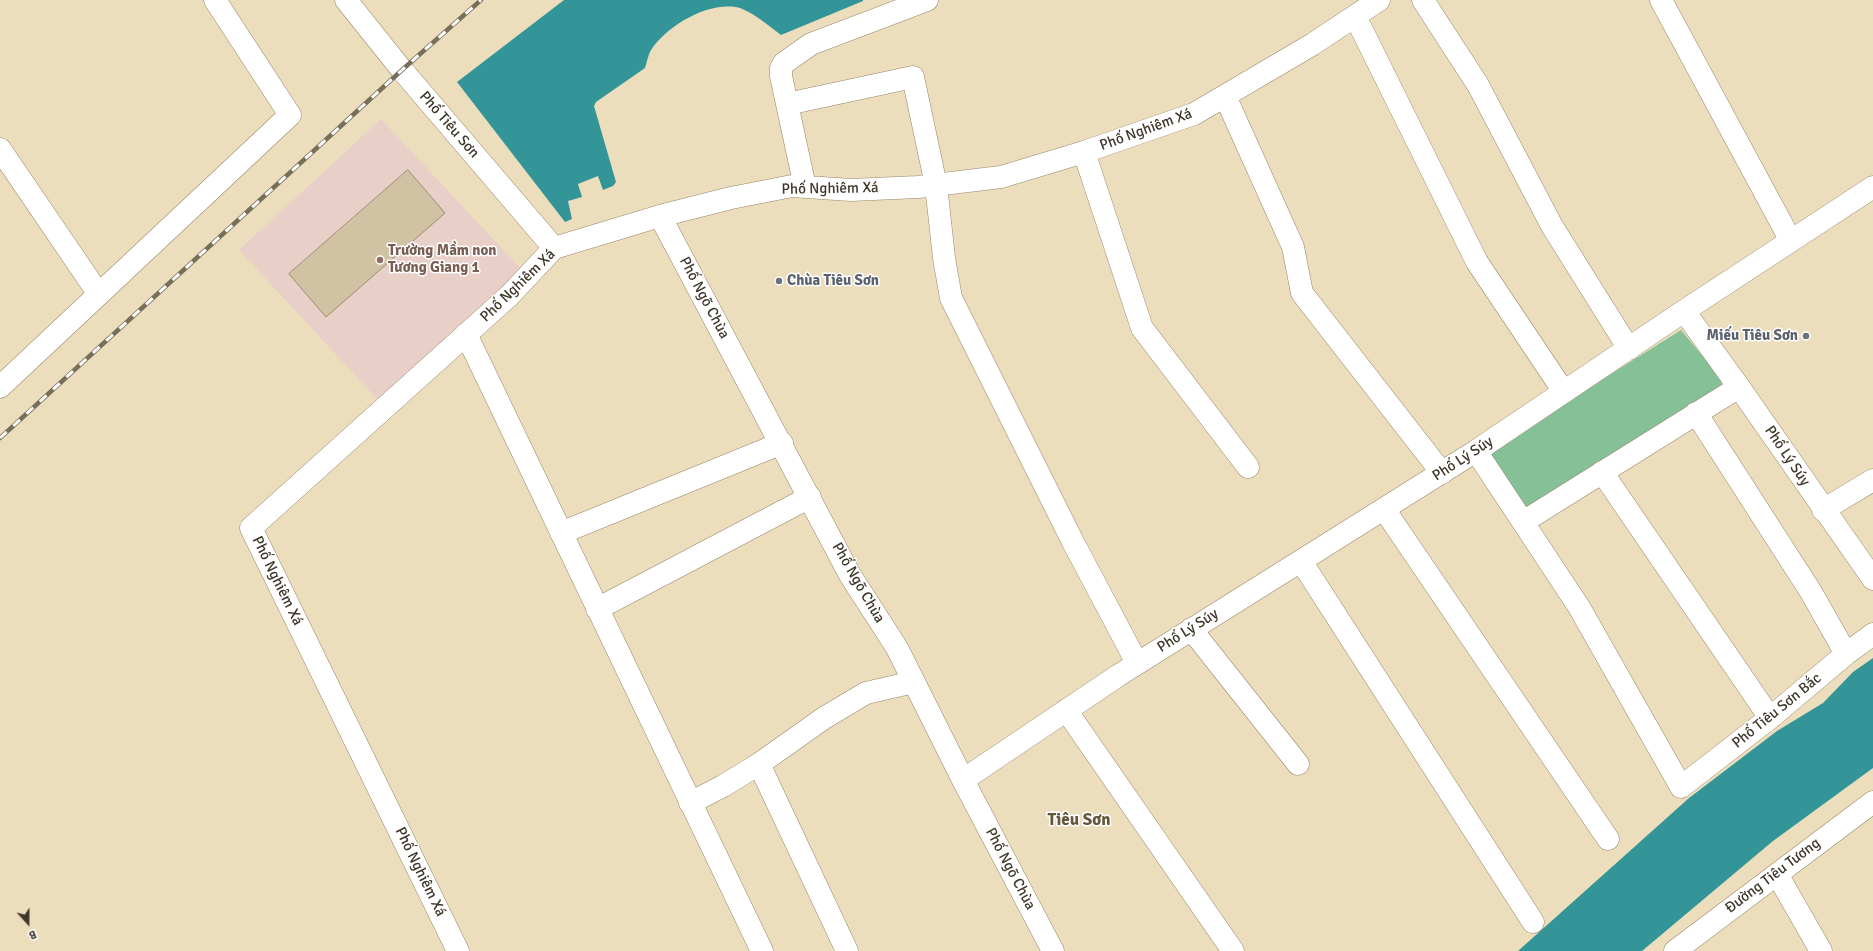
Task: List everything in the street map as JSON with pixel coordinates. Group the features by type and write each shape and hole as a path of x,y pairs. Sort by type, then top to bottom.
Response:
{"street":[{"path":"0,387 98,293 290,115 216,0"},
{"name":"Phố Tiêu Sơn","path":"346,0 402,70 554,248"},
{"path":"805,188 781,76 781,68 784,63 802,49 883,15 927,0"},
{"name":"Phố Nghiêm Xá","path":"458,951 251,528 510,295 554,248 660,216 731,198 792,186 851,190 936,185 1001,177 1084,152 1194,114 1314,44 1379,0"},
{"path":"1423,0 1478,85 1552,226 1629,349"},
{"path":"1661,0 1791,241"},
{"path":"1355,16 1478,262 1564,392"},
{"path":"787,104 913,77 936,185 944,258 951,298 1072,540 1137,663"},
{"path":"1225,96 1293,247 1302,293 1442,473"},
{"path":"0,149 98,293"},
{"path":"1084,152 1142,328 1248,467"},
{"path":"1684,312 1873,187"},
{"name":"Phố Ngõ Chùa","path":"660,216 782,443 850,575 897,648 963,780 1053,951"},
{"name":"Phố Lý Súy","path":"963,780 1137,663 1442,473 1684,312 1739,387 1823,510 1873,579"},
{"path":"466,334 762,951"},
{"path":"1476,451 1523,522 1739,387"},
{"path":"1696,413 1811,592 1846,654"},
{"path":"561,533 782,443"},
{"path":"1602,472 1770,718"},
{"path":"1823,510 1873,480"},
{"path":"597,609 810,497"},
{"path":"1384,509 1608,839"},
{"name":"Phố Tiêu Sơn Bắc","path":"1523,522 1579,607 1681,787 1770,718 1846,654 1873,634"},
{"path":"1301,560 1533,922"},
{"path":"1191,629 1298,764"},
{"path":"690,803 723,786 759,764 824,718 866,692 914,682"},
{"path":"1066,710 1233,951"},
{"path":"759,764 847,951"},
{"name":"Đường Tiêu Tương","path":"1675,951 1873,802"},
{"path":"1777,874 1821,951"}],"shaded area":[{"name":"Trường Mầm non Tương Giang 1","path":"381,119 522,270 379,401 239,250"}],"green space":[{"path":"1681,330 1719,376 1723,387 1524,513 1487,452"}],"water":[{"path":"564,0 863,1 781,35 751,13 740,8 728,7 702,11 678,24 667,32 651,50 645,68 596,102 594,106 616,182 613,186 603,190 598,176 578,184 582,197 568,201 572,219 565,222 457,82"},
{"path":"1873,658 1873,768 1773,841 1642,951 1518,951 1689,798 1777,731 1823,703 1853,672"}],"building":[{"path":"408,170 445,213 326,317 289,274"}],"railway":[{"path":"0,438 402,70 481,0"}],"place":[{"name":"Trường Mầm non Tương Giang 1","path":"380,260"},
{"name":"Chùa Tiêu Sơn","path":"779,281"},
{"name":"Miếu Tiêu Sơn","path":"1806,336"}],"district":[{"name":"Tiêu Sơn","path":"1079,821"}]}
